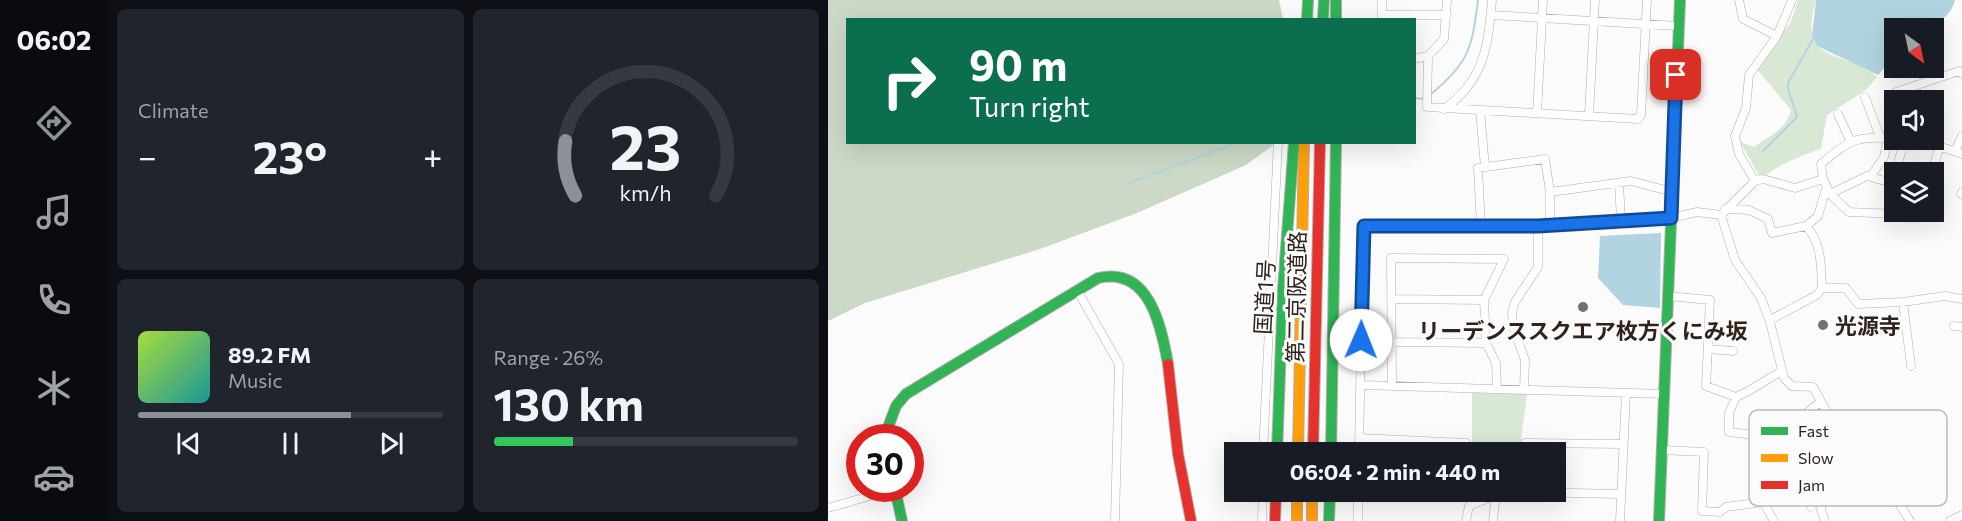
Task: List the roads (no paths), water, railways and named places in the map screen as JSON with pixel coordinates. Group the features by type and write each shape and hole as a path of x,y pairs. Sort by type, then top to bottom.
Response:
{"main road":[{"path":"1302,0 1302,18"},
{"path":"1307,18 1308,0"},
{"path":"1323,18 1324,0"},
{"path":"1336,0 1336,18"},
{"path":"1659,521 1680,0"},
{"name":"国道1号","path":"1277,442 1283,289 1294,144"},
{"name":"第二京阪道路","path":"1298,442 1304,144"},
{"name":"第二京阪道路","path":"1313,442 1320,144"},
{"path":"1331,442 1336,144"},
{"path":"889,424 896,406 906,394 1098,278 1113,274 1126,277 1139,286 1149,302 1170,366 1178,455 1191,521"},
{"path":"897,502 902,521"},
{"path":"1275,521 1276,502"},
{"path":"1297,502 1297,521"},
{"path":"1312,502 1312,521"},
{"path":"1329,521 1330,502"}],"street":[{"path":"1382,0 1382,17 1447,15"},
{"path":"1416,59 1428,56 1444,39 1447,0"},
{"path":"1444,109 1476,76 1485,59 1492,0"},
{"path":"1537,114 1543,0"},
{"path":"1589,116 1595,0"},
{"path":"1428,56 1427,107 1638,119 1641,114 1647,0"},
{"path":"1739,0 1743,19 1777,36"},
{"path":"1755,181 1739,154 1735,136 1746,108 1749,75 1777,36 1792,0"},
{"path":"1491,15 1678,26"},
{"path":"1902,90 1959,71 1962,74"},
{"path":"1865,97 1884,131"},
{"path":"1480,111 1485,167"},
{"path":"1838,114 1850,140"},
{"path":"1944,146 1959,152 1962,136"},
{"path":"1884,138 1850,140 1821,164 1828,192 1849,212 1884,213"},
{"path":"1264,442 1278,144"},
{"path":"1359,442 1364,226 1550,226 1671,218 1697,212 1749,210 1768,219 1772,233 1806,226 1818,216 1828,192 1871,176 1884,157 1885,150"},
{"path":"1481,227 1478,168 1545,159 1550,192 1550,226"},
{"path":"1871,176 1884,180"},
{"path":"1723,212 1755,181 1763,180 1795,188 1823,179"},
{"path":"1550,192 1631,181 1673,192"},
{"path":"1619,183 1621,220"},
{"path":"1723,212 1735,260 1761,298 1770,321 1784,378 1792,386 1813,387 1825,410"},
{"path":"1524,390 1526,360 1514,327 1512,312 1515,302 1538,267 1538,226"},
{"path":"1770,321 1817,295 1822,288 1821,258 1816,239 1806,226"},
{"path":"1392,386 1391,258 1504,260 1484,300 1486,343 1496,363 1497,389"},
{"path":"1822,288 1846,288 1858,304 1903,303 1945,296 1962,299"},
{"path":"1077,290 1119,364 1115,521"},
{"path":"1668,296 1710,300 1706,386 1736,397 1756,389 1764,380 1782,371"},
{"path":"1391,299 1484,300"},
{"path":"1903,303 1911,366"},
{"path":"1392,342 1486,343"},
{"path":"1708,349 1733,351"},
{"path":"1361,385 1664,394"},
{"path":"1620,521 1626,393"},
{"path":"1736,397 1729,413 1729,432 1749,434"},
{"path":"1810,410 1820,402"},
{"path":"1359,438 1445,442"},
{"path":"1566,443 1623,444"},
{"path":"1662,450 1704,452 1702,511 1720,512 1726,507 1749,503"},
{"path":"1566,493 1620,494"},
{"path":"828,508 849,502"},
{"path":"1262,521 1263,502"},
{"path":"1358,502 1358,521"},
{"path":"1466,521 1469,506 1478,502"},
{"path":"1493,521 1497,502"},
{"path":"1766,506 1774,521"},
{"path":"1822,506 1825,521"},
{"path":"1901,506 1910,521"},
{"path":"1950,521 1962,515"}],"water":[{"path":"1816,0 1955,0 1943,18 1884,18 1884,68 1878,75 1817,46 1812,36"},
{"path":"1661,233 1660,308 1623,305 1598,278 1600,236"}],"waterway":[{"path":"1431,94 1454,73 1461,63 1471,43 1478,0"},
{"path":"1763,151 1797,117 1788,83 1813,39"},
{"path":"1416,98 1424,99"},
{"path":"1129,183 1234,144"}],"place":[{"name":"リーデンススクエア枚方くにみ坂","path":"1583,307"},
{"name":"光源寺","path":"1823,325"}]}
